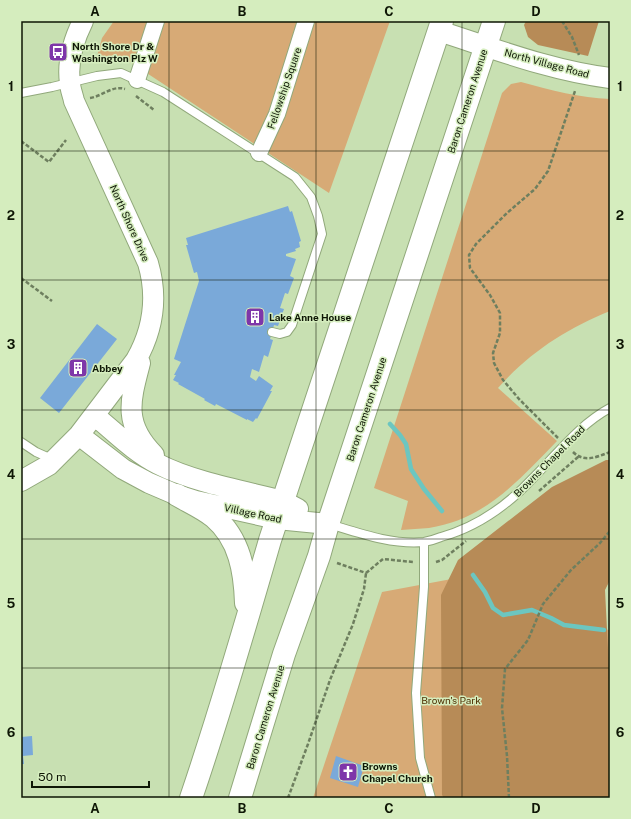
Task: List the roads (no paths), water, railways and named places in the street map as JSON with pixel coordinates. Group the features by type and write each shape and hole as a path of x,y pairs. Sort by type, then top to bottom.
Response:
{"main road":[{"name":"Baron Cameron Avenue","path":"240,798 284,654 319,556 328,524 494,21"},
{"path":"191,798 247,621 280,510 441,26"},
{"path":"177,495 214,517 227,531 231,538 238,553 245,577 247,621"}],"street":[{"name":"North Shore Drive","path":"21,481 37,473 55,460 95,416 143,349 152,320 154,290 150,269 139,240 72,92 72,52 83,21"},
{"path":"132,87 156,21"},
{"name":"Fellowship Square","path":"259,153 277,114 306,21"},
{"name":"North Village Road","path":"441,26 486,46 578,73 610,78"},
{"path":"143,349 131,397 132,416 135,426 147,448 176,472"},
{"name":"Village Road","path":"95,416 146,456 176,472 280,510 328,524"},
{"name":"Village Road","path":"79,435 123,469 149,483 177,495 196,501 280,510"}],"lane":[{"path":"21,93 72,92 98,76 121,73 132,87 163,92 259,153 295,178 311,197 318,216 322,234 292,325 287,332 280,334 272,332"},
{"name":"Browns Chapel Road","path":"328,524 385,540 424,542 449,535 485,518 519,492 565,444 589,422 610,408"},
{"path":"21,442 36,452 55,460"},
{"path":"424,542 424,587 416,693 420,758 431,798"}],"waterway":[{"path":"390,424 406,444 411,469 424,489 442,511"},
{"path":"473,575 485,592 493,608 503,615 532,610 564,625 604,630"}],"place":[{"name":"North Shore Dr & Washington Plz W","path":"58,52"},
{"name":"Lake Anne House","path":"255,317"},
{"name":"Abbey","path":"78,368"},
{"name":"Browns Chapel Church","path":"348,772"}],"park label":[{"name":"Brown's Park","path":"451,700"}]}
